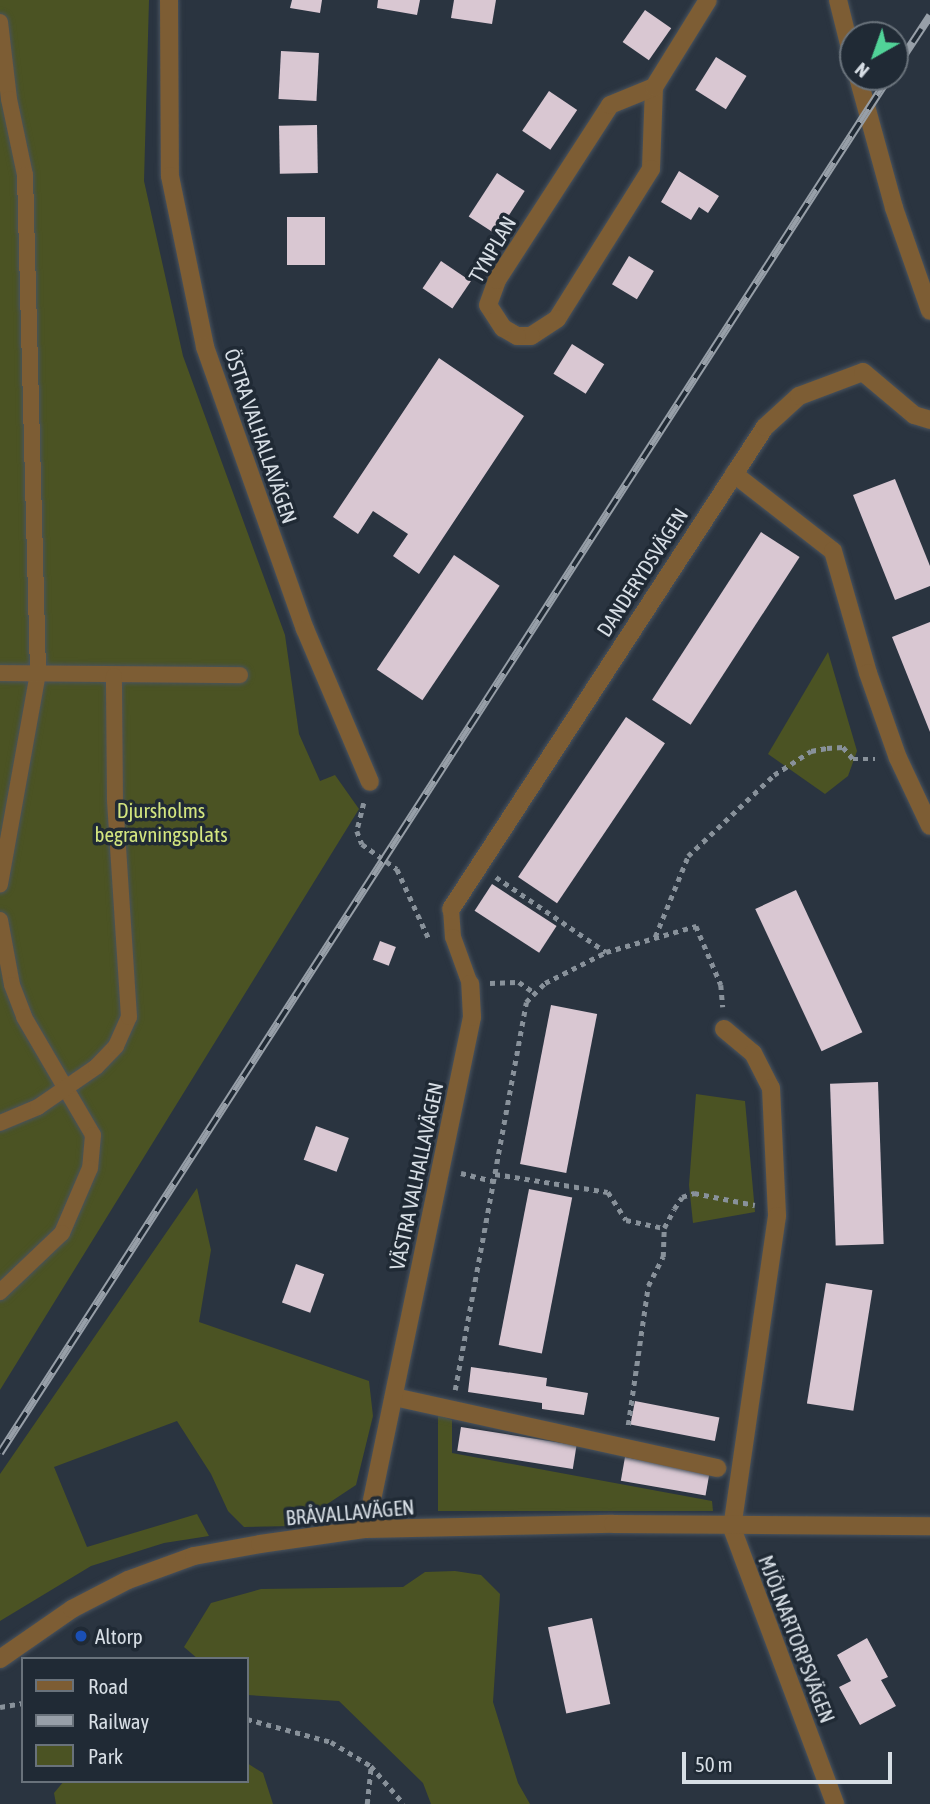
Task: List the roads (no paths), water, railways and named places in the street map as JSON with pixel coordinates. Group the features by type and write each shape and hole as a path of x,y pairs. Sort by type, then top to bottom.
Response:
{"street":[{"name":"ÖSTRA VALHALLAVÄGEN","path":"169,0 170,176 205,346 305,629 370,782"},
{"name":"TYNPLAN","path":"654,88 610,105 497,280 488,306 503,328 517,337 531,335 557,319 651,169 654,88 708,0"},
{"path":"831,0 838,0 843,21"},
{"path":"862,91 894,208 930,311"},
{"name":"DANDERYDSVÄGEN","path":"451,909 765,427 799,396 863,372 914,415 930,420"},
{"path":"734,474 833,551 898,758 930,825"},
{"name":"VÄSTRA VALHALLAVÄGEN","path":"366,1530 472,1017 470,984"},
{"path":"724,1029 753,1054 771,1088 777,1209 732,1528"},
{"path":"394,1397 717,1468"},
{"name":"BRÅVALLAVÄGEN","path":"0,1659 83,1603 128,1580 194,1556 366,1530 613,1524 732,1528 930,1526"},
{"name":"MJÖLNARTORPSVÄGEN","path":"732,1528 835,1804"}],"lane":[{"path":"0,22 9,99 25,175 38,673 0,884"},
{"path":"0,673 240,675"},
{"path":"0,1124 68,1089 116,1046 129,1017 115,801 114,676"},
{"path":"451,909 453,937 470,984"},
{"path":"0,920 12,985 24,1017 93,1135 90,1168 62,1233 0,1292"}],"railway":[{"path":"909,48 930,16"},
{"path":"0,1453 880,91"}],"place":[{"name":"Altorp","path":"81,1636"}],"park label":[{"name":"Djursholms begravningsplats","path":"161,822"}]}
